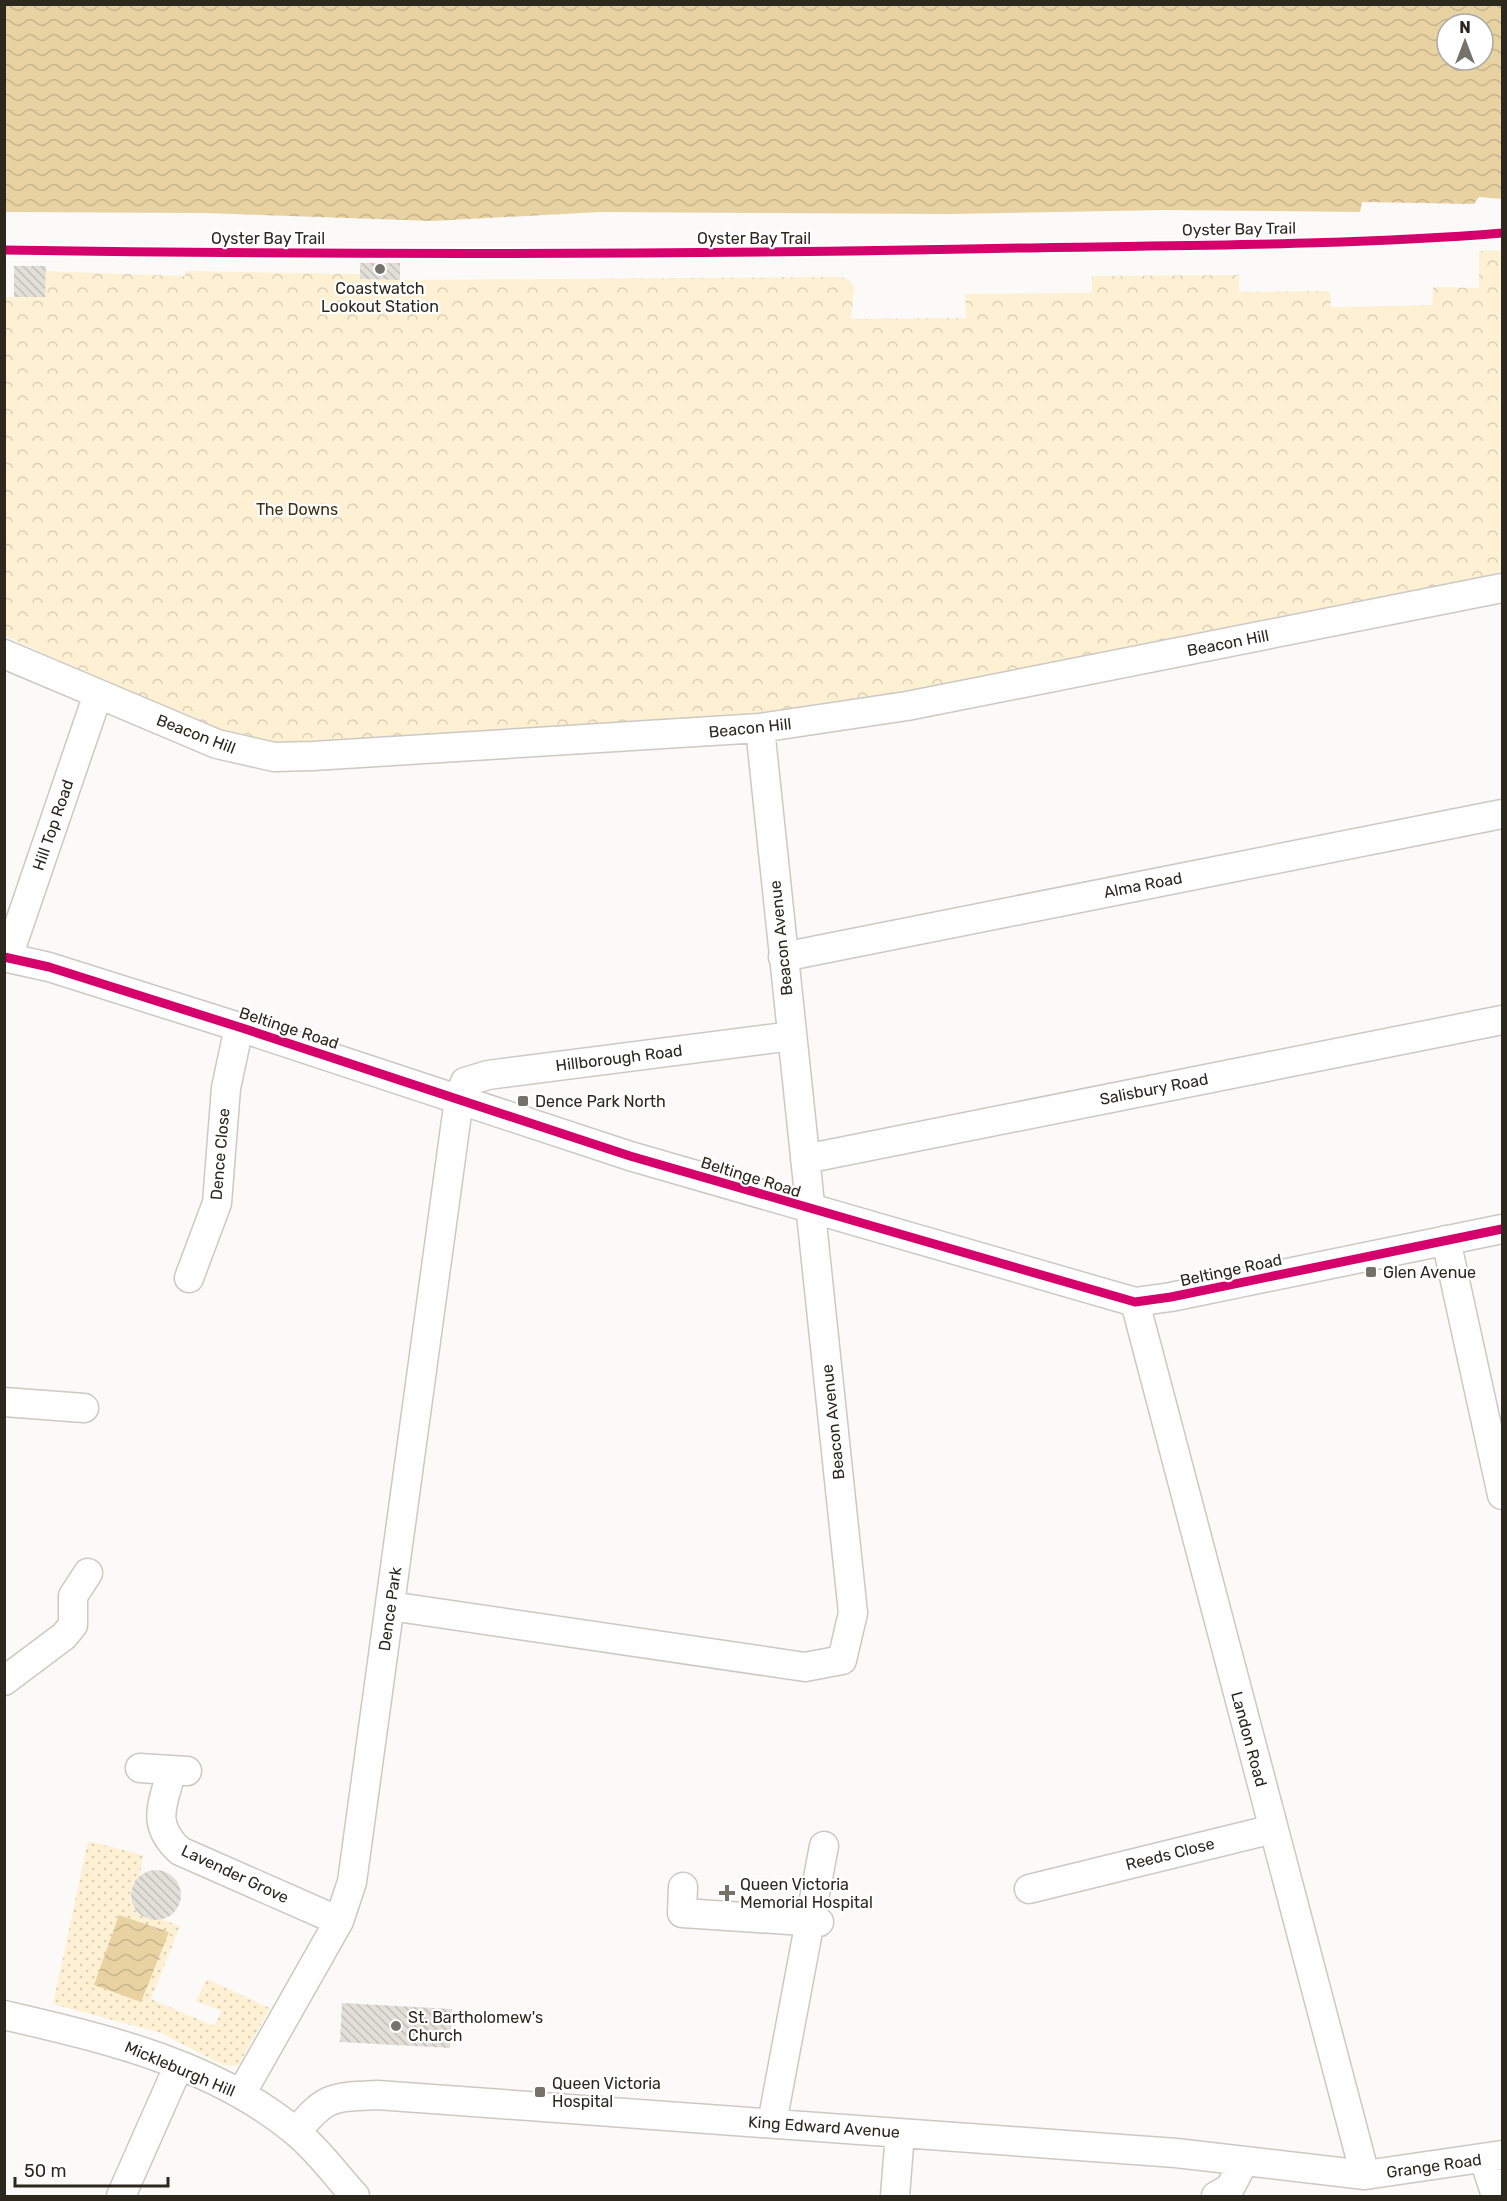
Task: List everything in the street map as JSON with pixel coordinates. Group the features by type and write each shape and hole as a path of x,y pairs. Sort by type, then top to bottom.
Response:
{"street":[{"name":"Beacon Hill","path":"4,654 218,744 244,752 274,757 760,728 907,706 1503,588"},
{"name":"Hill Top Road","path":"6,957 99,694"},
{"name":"Beacon Avenue","path":"390,1606 805,1667 842,1660 853,1613 760,728"},
{"name":"Alma Road","path":"783,957 1503,814"},
{"name":"Beltinge Road","path":"6,957 239,1027 630,1156 810,1210 1136,1302 1171,1298 1503,1228"},
{"name":"Salisbury Road","path":"805,1159 1503,1020"},
{"name":"Dence Close","path":"189,1278 217,1203 226,1088 239,1027"},
{"name":"Hillborough Road","path":"459,1099 465,1082 488,1076 792,1036"},
{"name":"Dence Park","path":"241,2094 339,1921 352,1882 459,1099"},
{"path":"1446,1240 1503,1496"},
{"name":"Landon Road","path":"1136,1302 1365,2175"},
{"path":"4,1402 84,1408"},
{"path":"4,1681 64,1636 73,1625 73,1596 88,1573"},
{"name":"Lavender Grove","path":"140,1768 179,1771 160,1813 161,1829 168,1840 180,1851 339,1921"},
{"name":"Reeds Close","path":"1029,1889 1064,1867 1273,1828"},
{"path":"772,2123 814,1922 824,1846"},
{"path":"683,1887 682,1913 814,1922"},
{"name":"Mickleburgh Hill","path":"4,2015 115,2041 178,2065 241,2094 296,2132 354,2196"},
{"path":"121,2196 178,2065"},
{"name":"King Edward Avenue","path":"296,2132 318,2106 341,2097 377,2095 1176,2152 1365,2175"},
{"path":"895,2196 900,2133"},
{"path":"1493,2157 1496,2196"},
{"name":"Grange Road","path":"1365,2175 1493,2157"},
{"path":"1216,2196 1230,2188 1244,2161"}],"green space":[{"name":"The Downs","path":"1502,250 1502,576 914,692 742,719 279,744 223,734 5,636 5,297 45,297 46,271 185,276 186,271 360,274 360,279 400,280 841,277 849,280 854,287 851,319 966,318 965,294 1092,293 1092,276 1239,275 1239,292 1330,291 1331,307 1432,305 1433,287 1479,288 1479,251"},
{"path":"88,1841 143,1855 140,1875 132,1885 130,1897 134,1909 144,1918 163,1920 180,1926 151,1999 214,2026 222,2011 196,2001 207,1979 270,2008 238,2066 223,2065 161,2033 53,2004"}],"water":[{"path":"5,4 1502,5 1502,199 1479,197 1474,204 1362,202 1360,212 1163,210 952,214 600,212 432,221 204,213 5,212"},
{"path":"119,1915 169,1932 141,2002 94,1985"}],"building":[{"name":"Coastwatch Lookout Station","path":"360,263 400,263 400,280 360,279"},
{"path":"14,266 46,266 45,297 14,297"},
{"path":"151,1870 161,1870 174,1877 181,1890 181,1900 174,1913 161,1920 151,1920 142,1916 135,1909 131,1900 131,1890 135,1881 142,1874"},
{"name":"St. Bartholomew's Church","path":"342,2003 452,2009 450,2048 340,2042"}],"cycle path":[{"name":"Oyster Bay Trail","path":"4,250 258,253 767,252 1262,244 1502,233"},
{"path":"4,957 49,967 239,1027 630,1156 1135,1302 1171,1297 1502,1229"}],"place":[{"name":"Coastwatch Lookout Station","path":"380,269"},
{"name":"Dence Park North","path":"523,1101"},
{"name":"Glen Avenue","path":"1371,1272"},
{"name":"Queen Victoria Memorial Hospital","path":"727,1893"},
{"name":"St. Bartholomew's Church","path":"396,2026"},
{"name":"Queen Victoria Hospital","path":"540,2092"}]}
